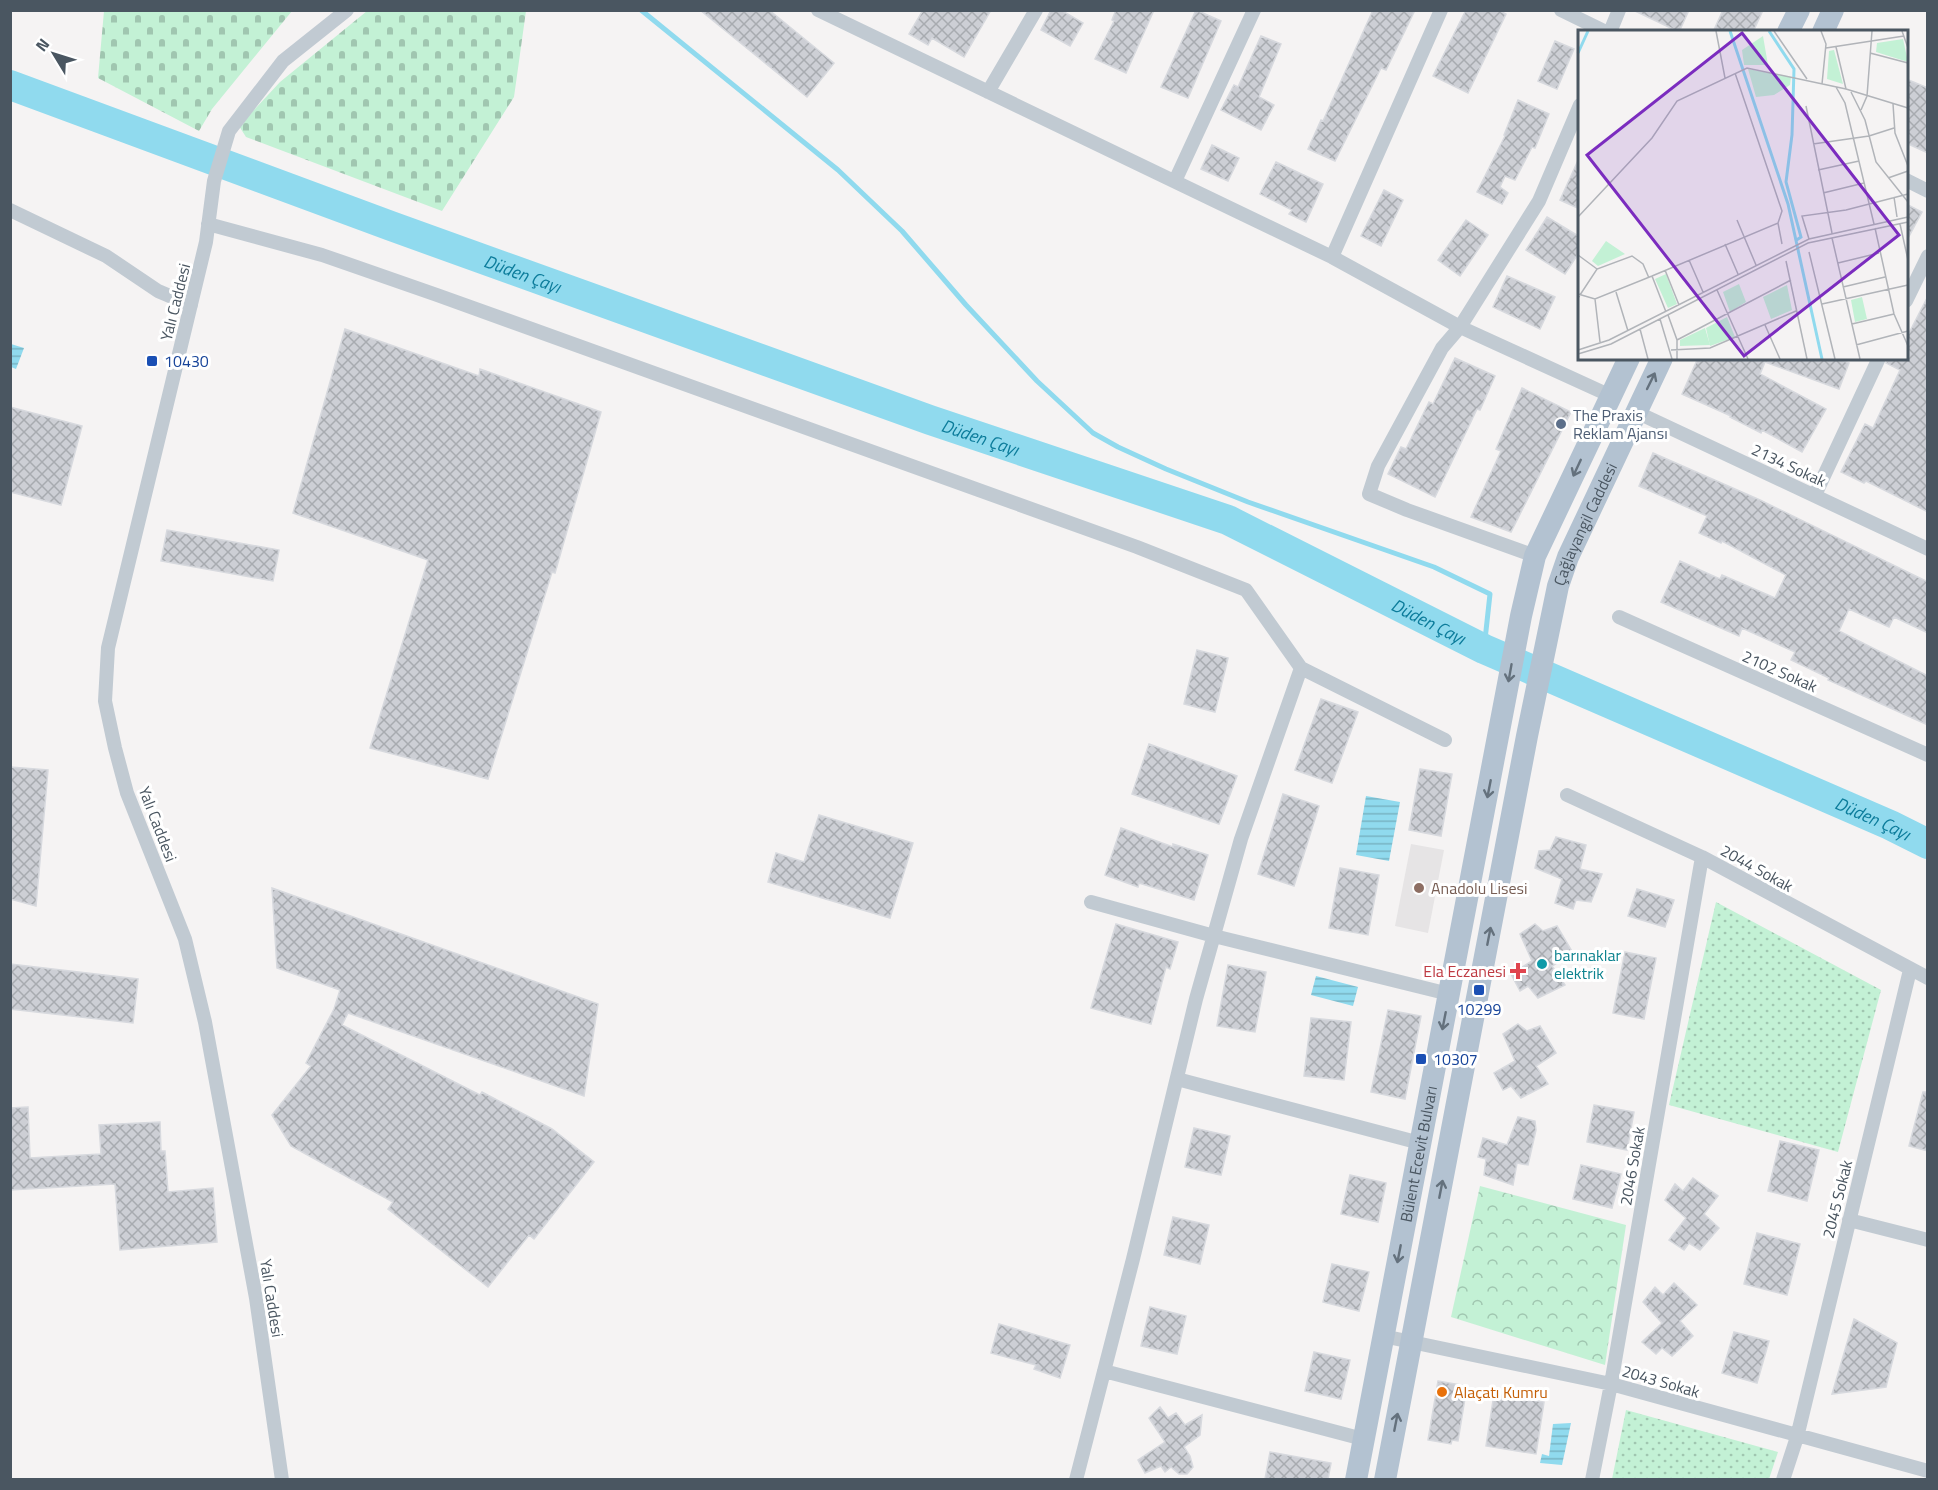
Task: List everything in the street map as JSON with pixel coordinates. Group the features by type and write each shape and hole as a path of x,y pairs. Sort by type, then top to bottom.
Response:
{"main road":[{"path":"1789,30 1798,10"},
{"path":"1824,30 1833,10"},
{"name":"Çağlayangil Caddesi","path":"1521,616 1535,556 1628,360"},
{"name":"Çağlayangil Caddesi","path":"1549,629 1558,586 1568,557 1661,360"},
{"name":"Bülent Ecevit Bulvarı","path":"1356,1479 1521,616"},
{"name":"Bülent Ecevit Bulvarı","path":"1385,1479 1549,629"}],"street":[{"name":"Yalı Caddesi","path":"282,1479 256,1298 205,1022 185,939 127,793 105,701 108,648 206,242 214,181 229,131 283,61 347,10"},
{"path":"818,10 1332,257 1460,327 1611,396"},
{"path":"988,92 1036,10"},
{"path":"1175,181 1254,10"},
{"path":"1332,257 1441,10"},
{"path":"1561,10 1604,30"},
{"path":"1609,30 1619,10"},
{"path":"1535,556 1369,494 1378,466 1442,348 1460,327 1539,201 1578,110"},
{"path":"1908,181 1928,191"},
{"path":"10,210 106,256 158,291 190,305"},
{"path":"208,224 322,255 437,295 1137,547 1246,590 1301,668 1445,740"},
{"path":"1908,297 1928,256"},
{"path":"1815,495 1879,360"},
{"name":"2134 Sokak","path":"1636,412 1928,549"},
{"name":"2102 Sokak","path":"1619,616 1928,755"},
{"path":"1076,1479 1214,936 1241,839 1301,668"},
{"name":"2044 Sokak","path":"1567,795 1702,857 1928,978"},
{"name":"2046 Sokak","path":"1592,1479 1611,1384 1702,857"},
{"path":"1091,902 1214,936 1449,994"},
{"name":"2045 Sokak","path":"1783,1479 1797,1437 1910,970"},
{"path":"1177,1079 1420,1143"},
{"path":"1849,1220 1928,1240"},
{"name":"2043 Sokak","path":"1383,1336 1611,1384 1797,1437 1928,1471"},
{"path":"1104,1371 1364,1439"}],"shaded area":[{"name":"Anadolu Lisesi","path":"1411,844 1444,850 1428,933 1395,926"}],"green space":[{"path":"104,10 292,11 212,109 199,131 98,78"},
{"path":"367,11 526,11 514,97 442,211 246,137 239,126 280,82"},
{"path":"1716,902 1881,990 1838,1152 1669,1105"},
{"path":"1480,1186 1626,1225 1605,1365 1451,1317"},
{"path":"1626,1410 1778,1452 1769,1479 1612,1479"}],"water":[{"path":"11,344 24,348 16,369 11,367"},
{"path":"1366,796 1400,802 1389,861 1356,855"},
{"path":"1316,976 1358,987 1353,1006 1311,995"},
{"path":"1571,1423 1562,1465 1540,1463 1542,1454 1549,1456 1553,1424"}],"building":[{"path":"700,10 769,10 834,63 807,97"},
{"path":"923,10 991,10 964,57 932,38 928,45 909,34"},
{"path":"1051,10 1061,10 1083,23 1070,46 1041,30"},
{"path":"1116,10 1154,10 1126,73 1095,59 1114,21 1112,20"},
{"path":"1196,10 1221,21 1188,98 1161,87"},
{"path":"1373,10 1415,10 1386,70 1381,68 1335,161 1308,149"},
{"path":"1466,10 1498,10 1506,14 1468,93 1433,76"},
{"path":"1633,10 1689,10 1680,30 1675,30"},
{"path":"1723,10 1763,10 1754,30 1714,30"},
{"path":"1261,36 1281,44 1259,97 1274,105 1261,130 1221,110 1234,85 1238,87"},
{"path":"1555,41 1574,49 1557,89 1538,81"},
{"path":"1908,80 1928,88 1928,153 1908,144"},
{"path":"1518,100 1549,114 1535,148 1532,147 1515,180 1505,176 1500,187 1508,193 1502,204 1477,192 1505,136"},
{"path":"1212,145 1239,158 1228,181 1201,169"},
{"path":"1578,160 1578,208 1560,200"},
{"path":"1276,162 1323,184 1306,222 1289,214 1292,210 1260,194"},
{"path":"1384,190 1403,200 1381,246 1361,236"},
{"path":"1908,205 1922,212 1908,238"},
{"path":"1547,217 1578,236 1578,254 1565,274 1526,250"},
{"path":"1466,220 1488,235 1460,276 1438,260"},
{"path":"1507,276 1555,297 1540,329 1493,307"},
{"path":"1928,296 1928,512 1866,481 1864,483 1841,472 1865,424 1873,428 1900,370 1886,363 1887,360 1908,360 1908,335"},
{"path":"345,329 479,376 480,369 601,412 555,573 552,572 488,779 370,748 428,560 293,513"},
{"path":"1455,358 1495,376 1435,497 1388,474 1401,447 1406,449 1429,402 1433,404"},
{"path":"1697,360 1842,360 1849,363 1839,389 1765,362 1760,374 1826,409 1802,452 1762,430 1761,433 1731,416 1682,394"},
{"path":"1522,388 1571,412 1511,532 1471,517 1501,451 1496,449"},
{"path":"10,407 82,426 61,505 10,492"},
{"path":"1653,453 1760,500 1928,582 1928,633 1894,617 1889,627 1849,609 1839,631 1928,676 1928,725 1828,680 1829,678 1791,660 1795,652 1742,628 1739,636 1661,602 1680,561 1720,579 1722,575 1775,598 1786,575 1722,541 1721,543 1699,533 1707,516 1639,486"},
{"path":"167,530 279,550 273,581 161,561"},
{"path":"1197,650 1228,658 1215,712 1184,704"},
{"path":"1321,699 1358,712 1332,783 1295,770"},
{"path":"1149,744 1237,776 1219,824 1132,794"},
{"path":"10,767 48,770 36,906 10,899"},
{"path":"1420,769 1452,774 1441,836 1409,830"},
{"path":"1283,794 1319,806 1294,886 1258,874"},
{"path":"819,815 913,843 890,918 768,882 776,853 804,862"},
{"path":"1121,828 1173,847 1173,844 1208,855 1194,900 1139,883 1138,887 1105,875"},
{"path":"1556,837 1586,845 1580,869 1602,874 1591,902 1576,900 1573,909 1555,903 1562,879 1535,868 1539,851 1550,850"},
{"path":"1340,868 1379,875 1368,935 1329,928"},
{"path":"272,888 598,1004 584,1096 348,1013 342,1025 480,1095 482,1092 552,1129 594,1162 534,1239 529,1235 488,1287 388,1209 393,1202 291,1146 272,1115 311,1066 306,1063 334,1009 340,990 277,968"},
{"path":"1637,889 1674,900 1665,927 1628,916"},
{"path":"1116,924 1178,942 1170,969 1166,967 1151,1024 1091,1008"},
{"name":"barınaklar elektrik","path":"1535,924 1543,931 1557,926 1573,953 1552,966 1565,985 1538,998 1528,986 1520,991 1511,974 1532,961 1520,934"},
{"path":"1625,952 1656,958 1644,1019 1613,1013"},
{"path":"10,964 138,979 133,1023 10,1009"},
{"path":"1228,965 1266,972 1255,1032 1217,1026"},
{"path":"1388,1010 1421,1016 1405,1099 1371,1092"},
{"path":"1311,1018 1351,1022 1344,1080 1304,1076"},
{"path":"1518,1024 1527,1031 1540,1026 1556,1053 1536,1066 1548,1084 1521,1098 1511,1086 1503,1090 1494,1073 1515,1061 1503,1034"},
{"path":"1923,1092 1928,1092 1928,1151 1909,1146"},
{"path":"1594,1105 1634,1112 1627,1150 1587,1142"},
{"path":"28,1107 30,1158 101,1154 99,1125 160,1122 161,1151 165,1151 168,1192 213,1188 217,1242 120,1250 115,1184 10,1190 10,1108"},
{"path":"1518,1117 1535,1121 1536,1130 1528,1165 1517,1163 1513,1185 1484,1175 1486,1159 1478,1157 1483,1138 1507,1145"},
{"path":"1194,1128 1230,1136 1221,1175 1185,1167"},
{"path":"1780,1141 1819,1150 1807,1201 1768,1191"},
{"path":"1581,1165 1621,1174 1612,1208 1573,1199"},
{"path":"1350,1175 1386,1183 1378,1222 1341,1214"},
{"path":"1693,1178 1718,1196 1704,1214 1719,1228 1700,1250 1689,1243 1684,1250 1669,1240 1686,1218 1665,1200 1675,1184 1683,1191"},
{"path":"1173,1217 1209,1225 1200,1264 1164,1255"},
{"path":"1757,1233 1800,1244 1787,1295 1744,1284"},
{"path":"1332,1264 1369,1272 1359,1311 1323,1302"},
{"path":"1674,1283 1697,1305 1680,1321 1693,1336 1672,1356 1662,1348 1656,1354 1642,1342 1662,1323 1643,1302 1655,1287 1663,1295"},
{"path":"1150,1307 1186,1316 1177,1354 1141,1346"},
{"path":"1854,1319 1897,1343 1886,1387 1832,1394"},
{"path":"999,1324 1070,1345 1060,1378 1034,1369 1036,1365 991,1353"},
{"path":"1734,1332 1769,1341 1757,1383 1722,1373"},
{"path":"1314,1352 1350,1360 1341,1399 1305,1391"},
{"path":"1438,1381 1467,1386 1458,1441 1452,1440 1451,1444 1428,1440"},
{"path":"1494,1394 1544,1402 1536,1454 1486,1446"},
{"path":"1160,1407 1168,1418 1176,1413 1185,1425 1202,1415 1200,1435 1184,1447 1193,1467 1187,1474 1179,1474 1171,1467 1165,1472 1161,1466 1145,1473 1138,1460 1165,1442 1149,1418"},
{"path":"1270,1452 1331,1463 1328,1479 1265,1479"}],"waterway":[{"path":"641,10 838,170 902,231 966,305 1037,381 1093,433 1166,469 1248,502 1434,567 1490,594 1484,649"},
{"name":"Düden Çayı","path":"10,85 391,226 930,420 1228,520 1484,649 1890,825 1928,844"}],"place":[{"name":"10430","path":"152,361"},
{"name":"The Praxis Reklam Ajansı","path":"1561,424"},
{"name":"Anadolu Lisesi","path":"1419,888"},
{"name":"barınaklar elektrik","path":"1542,964"},
{"name":"Ela Eczanesi","path":"1518,971"},
{"name":"10299","path":"1479,990"},
{"name":"10307","path":"1421,1059"},
{"name":"Alaçatı Kumru","path":"1442,1392"}]}
